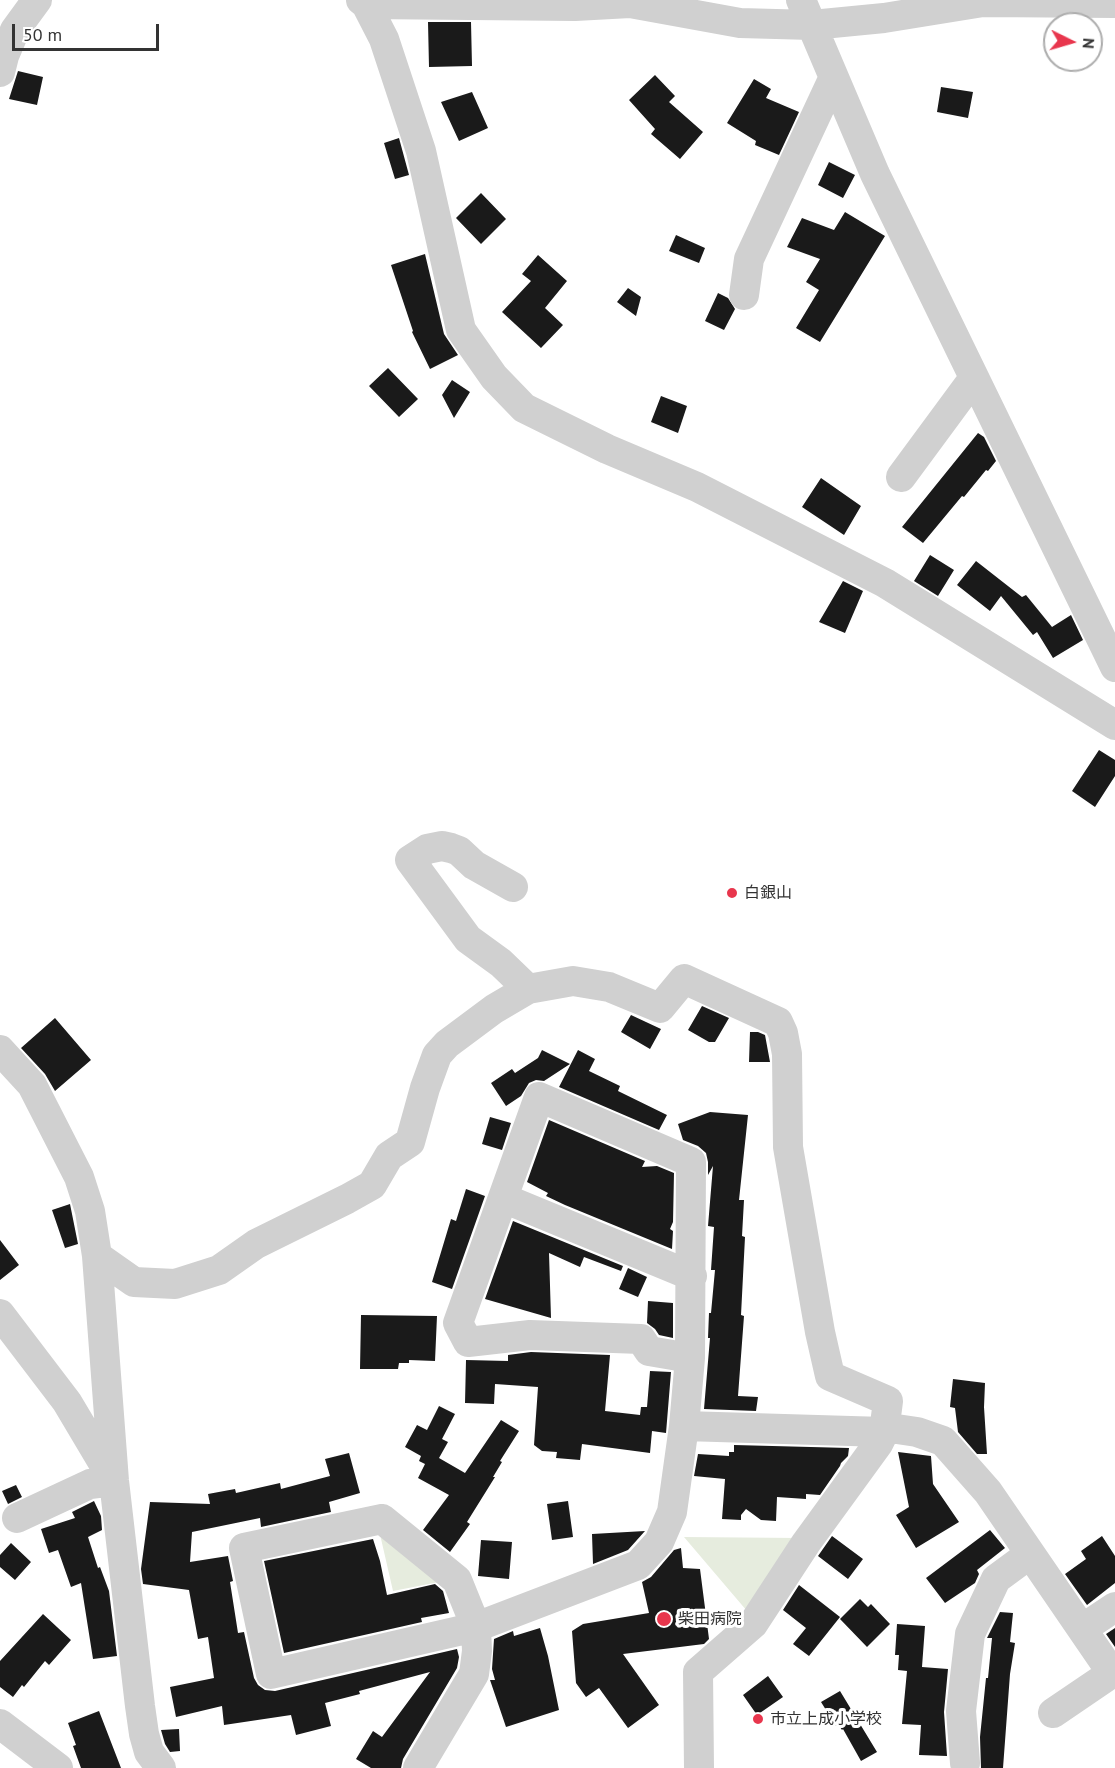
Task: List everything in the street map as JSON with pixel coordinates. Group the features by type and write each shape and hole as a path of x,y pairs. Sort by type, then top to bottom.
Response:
{"street":[{"path":"0,72 15,30 37,0"},
{"path":"363,2 575,6 627,1 740,23 806,12 884,18 983,2 1115,3"},
{"path":"363,2 384,39 421,151 461,330 494,377 524,408 607,449 697,487 885,583 1115,725"},
{"path":"806,12 875,174 1115,667"},
{"path":"744,296 749,259 833,79"},
{"path":"901,477 974,378"},
{"path":"513,887 474,865 459,851 451,848 442,846 426,849 410,860 468,939 501,963 528,989"},
{"path":"97,1256 135,1282 175,1284 219,1270 256,1244 372,1185 388,1156 410,1142 437,1055 447,1044 494,1009 528,989 573,981 609,987 660,1008 684,979 778,1022 783,1033 787,1054 788,1147 820,1332 830,1376 888,1401 884,1432 865,1463 806,1543 753,1624 698,1672 699,1768"},
{"path":"0,1050 32,1085 79,1177 90,1211 97,1256 114,1481 144,1734 149,1752 161,1768"},
{"path":"418,1768 474,1674 477,1651 476,1627 457,1580 382,1519 244,1548 271,1674 476,1627 638,1565 659,1542 672,1512 684,1426 690,1358 691,1162 539,1097 458,1323 468,1342 530,1335 641,1339 649,1351 690,1358"},
{"path":"502,1197 692,1276"},
{"path":"0,1314 67,1402 114,1481"},
{"path":"684,1426 884,1432 890,1428 917,1432 944,1442 988,1492 1114,1672 1053,1713"},
{"path":"16,1518 90,1484 114,1481"},
{"path":"965,1763 961,1712 970,1634 996,1579 1030,1554"},
{"path":"1082,1629 1115,1607"},
{"path":"0,1724 58,1768"}],"shaded area":[{"path":"379,1530 444,1581 393,1591"},
{"path":"684,1537 799,1538 747,1611"}],"building":[{"path":"428,22 471,22 472,66 429,67"},
{"path":"18,71 43,77 37,105 9,99"},
{"path":"655,75 675,96 669,102 703,132 680,159 651,134 655,129 629,100"},
{"path":"754,79 771,89 766,98 799,112 779,155 755,145 756,141 727,123"},
{"path":"941,87 973,92 968,118 937,112"},
{"path":"472,92 488,128 459,141 441,102"},
{"path":"399,138 409,175 395,179 384,143"},
{"path":"829,162 855,175 843,198 818,185"},
{"path":"481,193 506,219 481,244 456,218"},
{"path":"845,212 885,236 820,342 796,328 819,290 806,282 820,259 787,247 802,218 834,230"},
{"path":"676,235 705,248 699,263 669,251"},
{"path":"425,254 444,334 458,355 430,369 412,332 391,265"},
{"path":"538,255 567,281 545,308 563,325 541,348 502,312 531,281 522,274"},
{"path":"628,288 641,297 636,316 617,302"},
{"path":"718,293 728,298 735,309 724,330 705,321"},
{"path":"388,368 418,399 399,417 369,386"},
{"path":"452,380 470,392 454,418 442,395"},
{"path":"661,396 687,406 678,433 651,422"},
{"path":"978,433 984,437 996,461 964,497 962,496 923,543 902,527"},
{"path":"821,478 861,506 844,535 802,507"},
{"path":"930,555 954,570 938,596 914,581"},
{"path":"976,561 1022,597 1026,595 1052,627 1071,615 1083,640 1053,658 1037,632 1033,635 1001,596 990,611 957,585"},
{"path":"843,581 863,591 845,633 819,622"},
{"path":"1099,750 1115,760 1115,776 1095,807 1072,791"},
{"path":"702,1006 729,1018 715,1042 709,1042 688,1030"},
{"path":"631,1015 661,1029 650,1049 621,1032"},
{"path":"55,1018 91,1060 55,1091 45,1074 21,1048"},
{"path":"750,1032 765,1035 770,1062 749,1062"},
{"path":"542,1050 570,1064 544,1081 536,1080 529,1083 521,1096 506,1106 491,1083 512,1069 515,1073 538,1058"},
{"path":"578,1050 595,1059 589,1071 620,1086 618,1091 667,1115 659,1130 559,1087"},
{"path":"710,1112 748,1115 739,1200 744,1200 742,1236 745,1237 741,1315 744,1316 738,1396 758,1397 756,1411 704,1409 710,1338 708,1338 709,1313 711,1313 715,1270 711,1270 714,1227 708,1226 713,1166 708,1175 706,1153 698,1146 683,1140 678,1124"},
{"path":"490,1117 511,1123 502,1150 482,1144"},
{"path":"549,1120 645,1161 642,1167 657,1166 674,1173 673,1222 670,1229 673,1231 672,1249 565,1205 546,1196 548,1193 527,1182"},
{"path":"466,1189 485,1196 452,1289 432,1282 451,1219 456,1221"},
{"path":"70,1204 78,1244 65,1248 52,1210"},
{"path":"513,1221 623,1266 621,1271 584,1257 580,1267 549,1253 551,1318 485,1299"},
{"path":"0,1240 19,1265 0,1280"},
{"path":"628,1268 647,1277 638,1297 619,1289"},
{"path":"648,1301 673,1303 673,1338 659,1335 647,1323"},
{"path":"361,1315 437,1316 435,1361 409,1360 409,1363 399,1363 398,1369 360,1369"},
{"path":"531,1352 610,1355 605,1411 640,1415 641,1407 647,1407 650,1371 671,1372 666,1433 652,1431 650,1453 582,1444 580,1460 556,1458 557,1452 542,1451 534,1445 538,1387 495,1384 494,1404 465,1403 466,1360 508,1361 508,1355"},
{"path":"953,1379 985,1383 987,1454 977,1454 958,1432 955,1408 950,1407"},
{"path":"439,1406 455,1414 442,1439 448,1442 439,1458 465,1473 501,1420 519,1431 500,1461 502,1462 493,1477 495,1477 467,1522 470,1524 450,1552 423,1530 449,1495 418,1478 425,1464 419,1461 421,1456 405,1447 417,1425 427,1430"},
{"path":"734,1445 849,1448 848,1456 820,1495 806,1494 806,1499 777,1497 776,1521 761,1520 746,1509 741,1515 741,1520 722,1519 725,1479 694,1476 698,1454 729,1456 729,1452 734,1452"},
{"path":"898,1452 931,1456 933,1484 959,1522 916,1548 896,1515 909,1507"},
{"path":"349,1453 360,1493 329,1502 331,1512 261,1527 260,1518 192,1532 190,1562 228,1556 238,1633 244,1632 254,1678 265,1690 275,1691 457,1649 459,1657 457,1668 403,1759 401,1768 371,1768 356,1759 373,1731 382,1737 430,1672 359,1691 360,1694 325,1703 331,1726 296,1735 291,1715 224,1725 222,1706 176,1717 170,1687 214,1678 208,1637 198,1639 189,1590 143,1584 141,1569 150,1502 210,1504 208,1494 235,1489 236,1493 280,1483 281,1489 330,1476 325,1459"},
{"path":"16,1485 22,1497 8,1504 2,1491"},
{"path":"94,1501 101,1516 102,1530 88,1537 98,1568 100,1567 109,1591 117,1656 93,1659 81,1583 71,1587 58,1550 49,1553 41,1529 75,1518 72,1512"},
{"path":"568,1501 573,1537 552,1540 547,1504"},
{"path":"990,1530 1005,1548 977,1570 979,1574 975,1583 945,1603 926,1578"},
{"path":"645,1531 628,1550 593,1564 592,1534"},
{"path":"832,1536 863,1559 848,1579 818,1556"},
{"path":"1102,1536 1115,1556 1115,1583 1087,1605 1065,1574 1086,1559 1081,1551"},
{"path":"373,1539 387,1595 435,1584 443,1591 449,1613 421,1618 422,1622 284,1653 264,1561"},
{"path":"481,1540 512,1542 509,1579 478,1576"},
{"path":"11,1543 31,1562 15,1580 0,1567 0,1555"},
{"path":"681,1548 683,1568 700,1569 709,1639 704,1644 623,1654 659,1705 628,1728 599,1688 586,1697 576,1683 572,1631 583,1624 649,1613 642,1582 651,1577 674,1550"},
{"path":"799,1585 840,1617 809,1656 793,1644 806,1628 783,1610"},
{"path":"860,1599 868,1607 871,1604 890,1624 867,1647 840,1619"},
{"path":"1000,1612 1013,1613 1010,1642 1015,1643 1010,1674 1003,1768 981,1768 980,1737 992,1638 987,1638"},
{"path":"43,1614 71,1640 49,1665 45,1661 13,1697 0,1687 0,1661"},
{"path":"897,1624 925,1626 922,1667 948,1669 944,1712 947,1756 919,1755 921,1725 902,1724 907,1671 898,1670 899,1655 895,1655"},
{"path":"540,1628 559,1710 506,1727 490,1680 495,1680 492,1669 494,1639 513,1631 514,1636"},
{"path":"1115,1628 1115,1647 1106,1634"},
{"path":"768,1676 783,1697 757,1715 743,1695"},
{"path":"840,1691 877,1752 861,1761 843,1729 838,1724 836,1726 821,1702"},
{"path":"99,1711 121,1768 81,1768 68,1723"},
{"path":"179,1729 180,1751 170,1752 161,1730"}],"place":[{"name":"白銀山","path":"732,893"},
{"name":"柴田病院","path":"664,1619"},
{"name":"市立上成小学校","path":"758,1719"}]}
